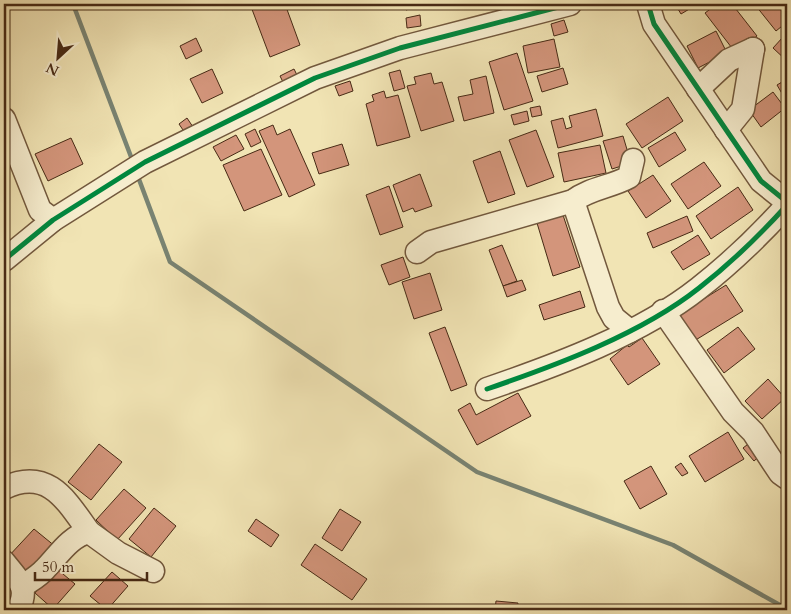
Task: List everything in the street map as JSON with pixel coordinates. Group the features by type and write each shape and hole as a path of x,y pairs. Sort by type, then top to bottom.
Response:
{"street":[{"path":"4,260 53,220 137,167 316,78 400,48 570,4"},
{"path":"487,389 539,371 630,331 663,311 705,283 754,240 787,204 761,181 654,24 648,4"},
{"path":"698,89 729,60 753,49 743,108 726,130"},
{"path":"4,120 40,210 53,220"},
{"path":"417,252 430,242 573,201 585,192 614,185 629,177 634,160"},
{"path":"573,201 608,307 614,318 630,331"},
{"path":"663,311 733,412 753,432 780,473 787,478"},
{"path":"4,488 17,482 37,481 56,489 89,532 118,553 153,571"},
{"path":"23,586 43,571 71,542 82,534 89,532"},
{"path":"4,562 23,586 24,594 18,610"}],"building":[{"path":"250,4 285,4 300,45 270,57"},
{"path":"403,4 426,4 406,10"},
{"path":"675,4 695,4 696,5 681,14"},
{"path":"717,4 732,4 757,36 735,52 705,13"},
{"path":"758,4 787,4 787,22 776,31 756,6"},
{"path":"420,15 421,26 407,28 406,18"},
{"path":"564,20 568,32 554,36 551,24"},
{"path":"716,31 727,53 698,68 687,46"},
{"path":"783,37 787,41 787,61 773,48"},
{"path":"196,38 202,51 186,59 180,46"},
{"path":"554,39 560,67 528,73 523,46"},
{"path":"517,53 533,101 504,110 489,62"},
{"path":"563,68 568,84 542,92 537,76"},
{"path":"212,69 223,93 202,103 190,79"},
{"path":"294,69 298,77 284,84 280,76"},
{"path":"400,70 405,88 394,91 389,73"},
{"path":"431,73 434,84 442,82 454,121 421,131 407,86 416,84 414,77"},
{"path":"486,76 494,113 464,121 458,97 473,94 470,80"},
{"path":"787,79 787,102 777,85"},
{"path":"350,81 353,91 339,96 335,86"},
{"path":"384,91 386,98 398,95 410,137 377,146 366,104 374,101 372,95"},
{"path":"773,92 785,108 761,127 749,110"},
{"path":"668,97 683,121 642,148 626,124"},
{"path":"540,106 542,115 532,117 530,108"},
{"path":"596,109 603,136 558,148 551,121 563,118 566,129 572,127 569,116"},
{"path":"527,111 529,121 514,125 511,115"},
{"path":"187,118 193,127 185,133 179,124"},
{"path":"273,125 277,135 290,129 315,185 289,197 259,131"},
{"path":"255,129 261,142 251,147 245,134"},
{"path":"536,130 554,177 527,187 509,140"},
{"path":"675,132 686,150 659,167 648,148"},
{"path":"236,135 244,149 221,161 213,147"},
{"path":"623,136 631,163 612,169 603,141"},
{"path":"71,138 83,164 48,181 35,154"},
{"path":"342,144 349,165 319,174 312,153"},
{"path":"600,145 606,173 564,182 558,153"},
{"path":"261,149 282,195 244,211 223,165"},
{"path":"500,151 515,194 488,203 473,161"},
{"path":"704,162 721,186 688,209 671,184"},
{"path":"420,174 432,206 415,212 413,208 403,212 393,185"},
{"path":"653,175 671,201 646,218 628,191"},
{"path":"389,186 403,227 380,235 366,195"},
{"path":"738,187 753,210 711,239 696,216"},
{"path":"563,215 580,267 553,276 537,223"},
{"path":"687,216 693,231 653,248 647,233"},
{"path":"698,235 710,254 683,270 671,252"},
{"path":"502,245 517,281 503,286 489,250"},
{"path":"403,257 410,277 389,285 381,265"},
{"path":"430,273 442,310 414,319 402,282"},
{"path":"522,280 526,290 507,297 503,286"},
{"path":"726,285 743,311 694,341 678,315"},
{"path":"580,291 585,307 544,320 539,305"},
{"path":"445,327 467,385 451,391 429,333"},
{"path":"738,327 755,349 724,373 707,350"},
{"path":"642,338 660,364 628,385 610,359 627,345 629,347"},
{"path":"768,379 785,398 762,419 745,401"},
{"path":"518,393 531,416 477,445 458,410 470,403 476,415"},
{"path":"728,432 744,459 705,482 689,456"},
{"path":"752,441 763,453 754,461 743,448"},
{"path":"99,444 122,462 91,500 68,482"},
{"path":"681,463 688,473 682,476 675,467"},
{"path":"651,466 667,494 640,509 624,481"},
{"path":"124,489 146,508 117,540 96,520"},
{"path":"154,508 176,526 151,557 129,539"},
{"path":"340,509 361,522 342,551 322,538"},
{"path":"256,519 279,535 271,547 248,531"},
{"path":"34,529 56,547 22,575 7,558"},
{"path":"315,544 367,579 352,600 301,565"},
{"path":"57,569 75,584 53,609 35,593"},
{"path":"112,572 128,586 107,610 90,596"},
{"path":"496,601 518,603 517,610 495,610"}],"waterway":[{"path":"73,4 133,162"},
{"path":"137,174 170,262 477,472 673,545 787,609"}],"cycle path":[{"path":"4,260 53,220 145,162 315,78 400,48 570,4"},
{"path":"648,4 654,24 761,181 787,202"},
{"path":"487,389 542,370 598,347 676,305 722,269 756,238 787,205"}]}
